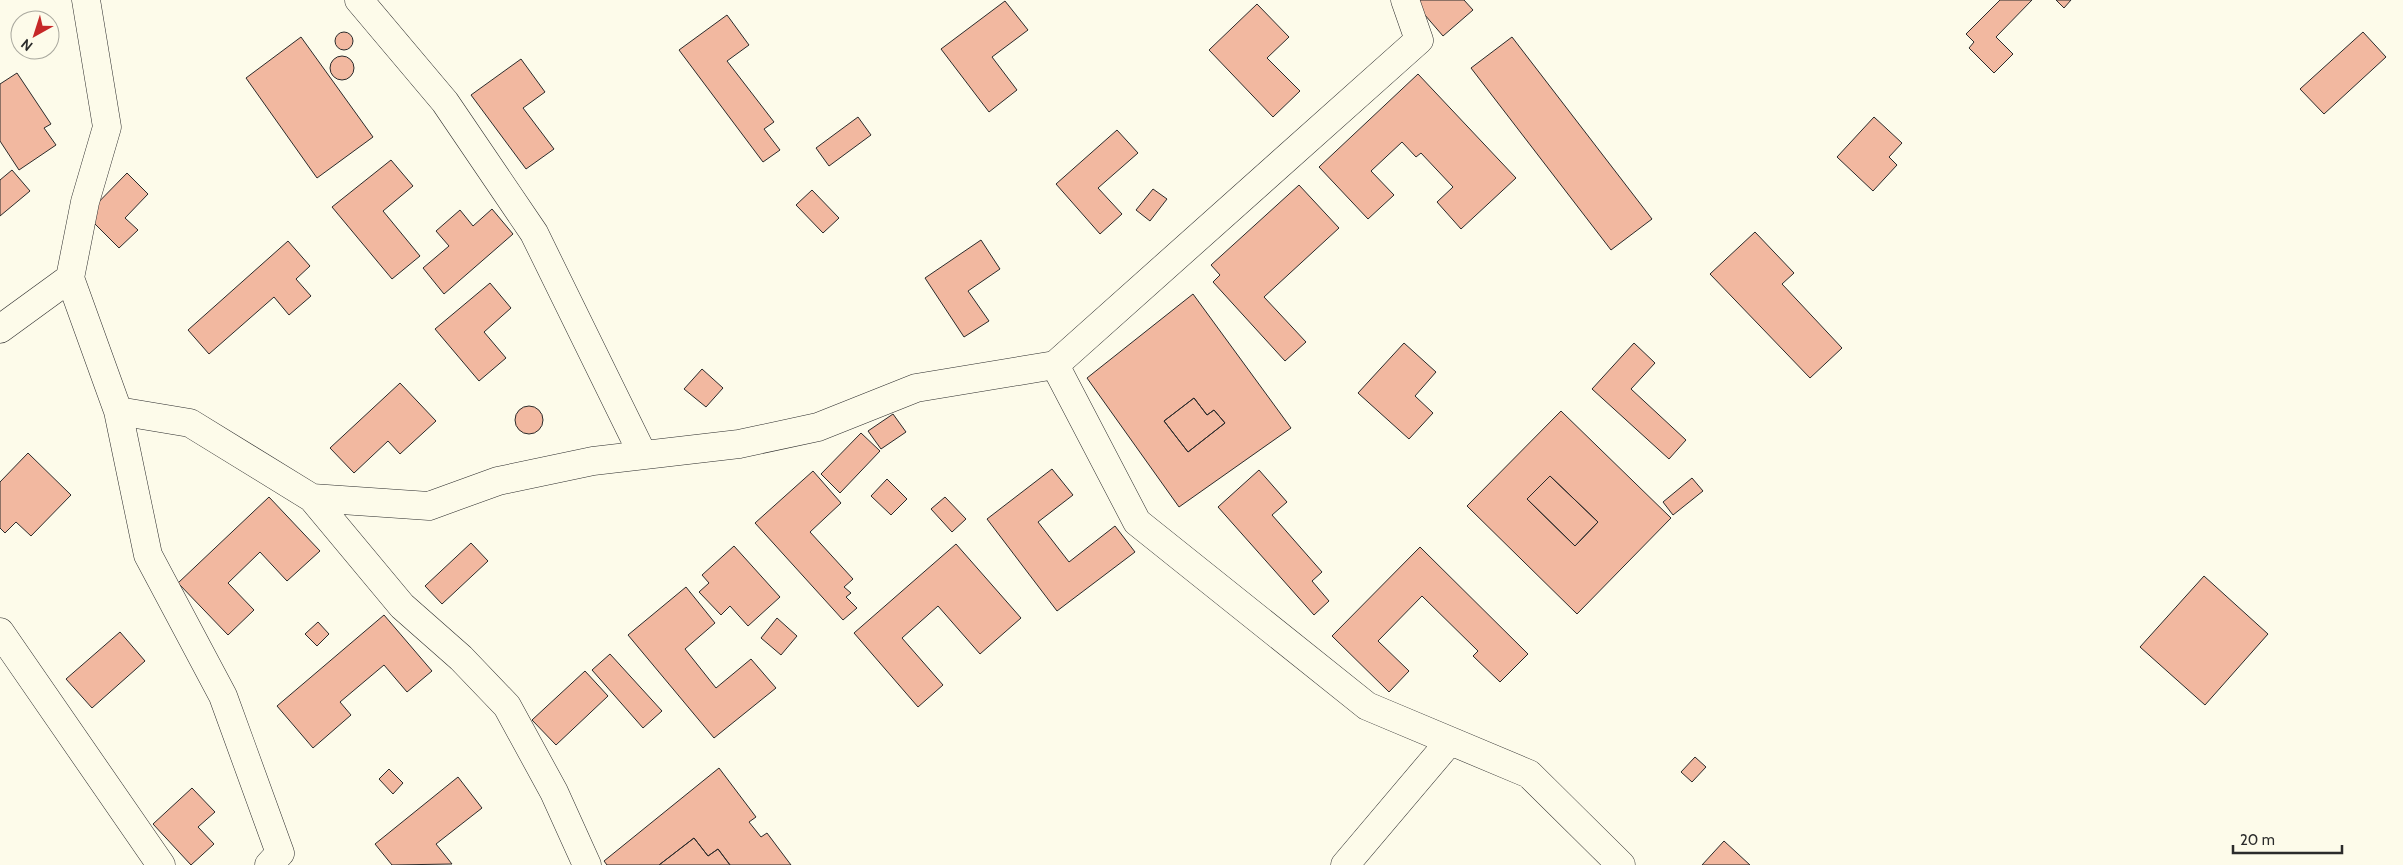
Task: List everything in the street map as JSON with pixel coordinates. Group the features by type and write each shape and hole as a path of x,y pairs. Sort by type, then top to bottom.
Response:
{"street":[{"path":"86,0 107,127 85,202 70,278 118,411 148,555 223,696 280,853 269,865"},
{"path":"359,0 445,102 534,233 643,455"},
{"path":"312,498 429,506 498,481 593,461 739,444 818,427 916,388 1055,365 1419,40 1405,0"},
{"path":"0,329 70,278"},
{"path":"1055,365 1137,522 1367,706 1529,774 1621,865"},
{"path":"118,411 190,423 312,498 402,606 460,658 507,706 554,792 587,865"},
{"path":"0,632 161,865"},
{"path":"1346,865 1450,741"}],"building":[{"path":"1412,0 1464,0 1473,10 1443,36"},
{"path":"2000,0 2032,0 1996,37 2013,54 1994,73 1969,48 1974,42 1966,34"},
{"path":"2056,0 2071,0 2064,8"},
{"path":"1005,1 1028,30 992,57 1017,90 989,112 941,49"},
{"path":"1257,4 1289,37 1267,58 1300,91 1273,117 1209,50"},
{"path":"727,15 749,45 727,61 774,122 764,129 780,150 763,162 679,50"},
{"path":"344,32 350,35 353,41 350,47 344,50 338,47 335,41 338,35"},
{"path":"2363,32 2386,57 2324,114 2300,89"},
{"path":"301,37 373,137 317,178 246,78"},
{"path":"1512,37 1652,219 1611,250 1471,68"},
{"path":"342,56 350,60 354,68 350,76 342,80 334,76 330,68 334,60"},
{"path":"521,59 545,92 523,108 554,149 526,169 471,95"},
{"path":"17,73 51,124 44,128 56,145 19,170 0,141 0,84"},
{"path":"1418,74 1516,178 1461,229 1437,202 1453,187 1421,153 1416,157 1402,142 1371,171 1394,195 1368,219 1319,167"},
{"path":"858,117 871,135 829,166 816,148"},
{"path":"1874,117 1902,143 1889,157 1897,165 1873,191 1837,157"},
{"path":"1117,130 1138,153 1098,188 1122,214 1100,234 1056,184"},
{"path":"391,160 413,186 383,211 420,256 392,279 332,207"},
{"path":"12,170 30,191 0,216 0,180"},
{"path":"127,173 148,194 125,218 138,230 119,248 86,215"},
{"path":"1299,185 1339,228 1264,297 1306,342 1285,361 1213,282 1220,275 1211,265"},
{"path":"1153,189 1167,199 1150,221 1136,210"},
{"path":"812,190 839,218 823,233 796,205"},
{"path":"492,209 513,234 444,294 423,268 449,246 436,231 460,210 473,226"},
{"path":"1755,232 1794,273 1782,284 1842,348 1810,378 1710,274"},
{"path":"981,240 1000,269 968,291 989,321 964,337 925,278"},
{"path":"288,241 310,266 296,279 311,296 289,315 274,297 209,354 188,330"},
{"path":"490,283 511,308 484,332 506,358 479,381 435,329"},
{"path":"1193,294 1291,428 1179,507 1087,378","holes":["1194,398 1207,415 1214,410 1225,423 1188,452 1164,421"]},
{"path":"1404,343 1436,372 1415,396 1433,413 1409,439 1358,393"},
{"path":"1634,343 1655,363 1631,389 1686,440 1669,459 1592,389"},
{"path":"702,369 723,388 706,407 684,389"},
{"path":"400,383 436,421 400,454 388,441 354,473 330,448"},
{"path":"1194,398 1207,415 1214,410 1225,423 1188,452 1164,421"},
{"path":"529,406 539,410 543,420 539,430 529,434 519,430 515,420 519,410"},
{"path":"1561,411 1671,518 1577,614 1467,506","holes":["1550,476 1598,522 1575,546 1527,499"]},
{"path":"893,414 906,432 881,449 868,431"},
{"path":"861,433 880,451 840,493 821,474"},
{"path":"28,453 71,495 31,536 16,522 5,533 0,528 0,482"},
{"path":"1052,469 1073,495 1038,522 1069,562 1115,526 1135,552 1057,611 987,519"},
{"path":"1259,470 1287,502 1272,515 1322,572 1312,581 1329,601 1314,615 1218,507"},
{"path":"813,471 841,503 810,532 853,579 844,587 851,593 846,597 857,608 843,620 755,523"},
{"path":"1550,476 1598,522 1575,546 1527,499"},
{"path":"1692,478 1703,491 1673,515 1663,502"},
{"path":"887,479 907,499 891,515 871,496"},
{"path":"269,497 320,551 287,581 260,552 228,583 254,610 228,635 178,583"},
{"path":"945,497 966,519 952,532 931,509"},
{"path":"471,543 488,561 442,604 425,586"},
{"path":"956,544 1021,618 980,654 938,606 902,638 943,685 918,707 854,633"},
{"path":"734,546 780,597 748,626 730,606 721,615 699,592 709,583 702,575"},
{"path":"1420,547 1528,654 1500,682 1473,656 1478,651 1422,596 1378,641 1409,671 1389,692 1332,636"},
{"path":"2204,576 2268,634 2205,705 2140,647"},
{"path":"686,587 715,623 685,649 716,688 751,659 776,688 714,738 628,635"},
{"path":"384,615 432,671 407,692 384,665 340,702 351,715 313,748 277,706"},
{"path":"777,618 797,636 781,655 761,638"},
{"path":"318,622 329,634 317,646 305,634"},
{"path":"120,632 145,661 92,708 66,679"},
{"path":"610,654 662,711 643,728 592,670"},
{"path":"585,671 608,696 556,745 532,720"},
{"path":"1695,757 1706,767 1692,782 1681,772"},
{"path":"719,768 756,817 749,822 761,837 767,833 791,865 730,865 718,849 708,856 694,838 659,865 607,865 604,861"},
{"path":"389,769 403,783 393,794 379,779"},
{"path":"458,777 482,808 436,844 452,864 392,865 375,844"},
{"path":"192,788 215,812 198,827 214,844 191,865 153,824"},
{"path":"694,838 708,856 718,849 730,865 659,865"},
{"path":"1724,841 1750,865 1702,865"}]}
